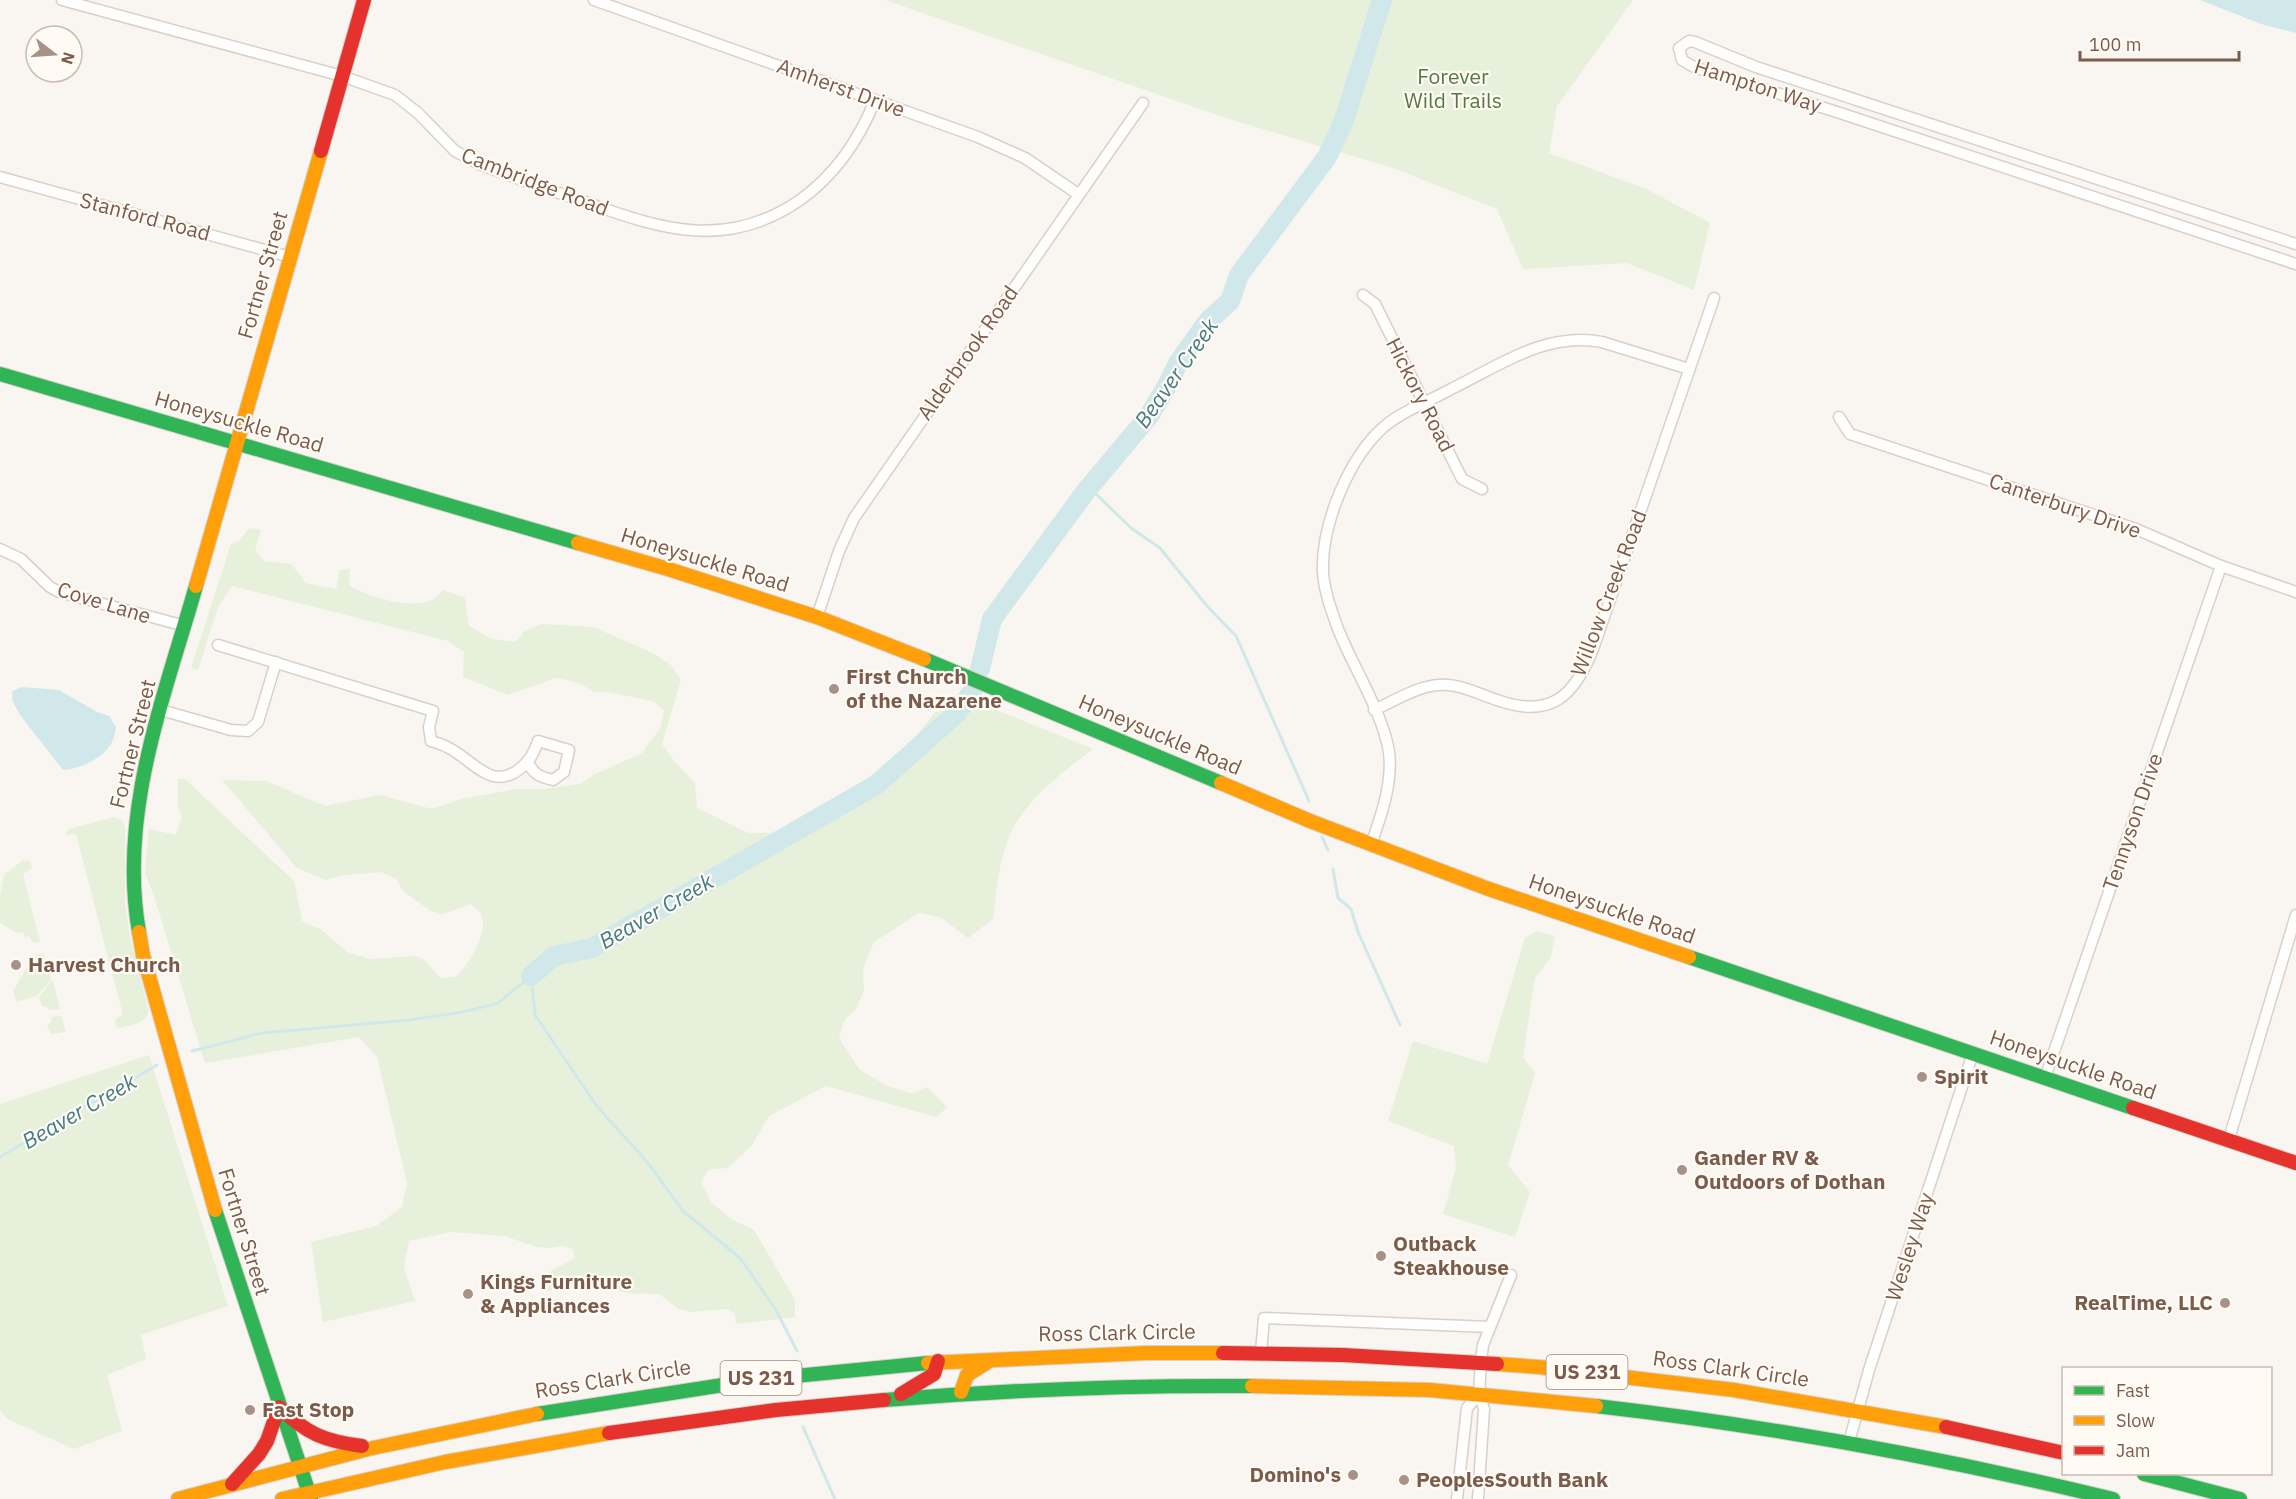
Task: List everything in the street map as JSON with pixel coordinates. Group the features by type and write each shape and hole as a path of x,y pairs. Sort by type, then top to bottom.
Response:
{"main road":[{"name":"Fortner Street","path":"310,1496 224,1242 149,977 138,932 133,887 135,830 141,783 161,710 364,0"},
{"name":"Honeysuckle Road","path":"0,374 657,565 817,617 943,666 1371,845 1604,929 2296,1163"},
{"name":"Ross Clark Circle","path":"178,1499 376,1448 531,1413 615,1399 766,1377 938,1361 1139,1352 1261,1352 1481,1361 1656,1379 1858,1409 2062,1453"},
{"path":"961,1392 963,1379 967,1374 993,1358"},
{"path":"897,1397 934,1374 938,1361"},
{"name":"US 231","path":"282,1499 310,1496 376,1476 554,1442 705,1418 961,1392 1107,1386 1219,1385 1347,1387 1479,1394 1706,1419 1849,1442 1976,1466 2113,1499"},
{"path":"232,1484 263,1447 279,1407 298,1426 320,1440 376,1448"},
{"path":"2151,1475 2240,1499"},
{"path":"353,1496 376,1476"}],"street":[{"name":"Cambridge Road","path":"62,0 342,76 379,89 401,99 418,113 445,142 466,158 646,223 674,229 705,232 726,230 769,218 814,190 831,175 842,160 875,100"},
{"name":"Amherst Drive","path":"594,0 1002,147 1046,171 1078,194"},
{"name":"Hampton Way","path":"2296,244 1756,67 1695,42 1689,41 1679,48 1682,60 1694,67 2296,264"},
{"name":"Alderbrook Road","path":"817,617 839,551 854,518 1143,103"},
{"name":"Stanford Road","path":"0,177 290,257"},
{"name":"Hickory Road","path":"1364,295 1375,304 1462,479 1482,489"},
{"name":"Willow Creek Road","path":"1374,710 1425,687 1436,685 1461,687 1515,705 1539,706 1554,702 1565,695 1576,683 1593,649 1714,298"},
{"path":"1371,845 1383,811 1389,764 1384,735 1339,630 1323,575 1327,534 1338,497 1347,477 1373,437 1388,424 1424,403 1543,345 1573,339 1602,342 1689,369"},
{"name":"Canterbury Drive","path":"1839,417 1850,434 2123,524 2221,566 2296,592"},
{"name":"Cove Lane","path":"0,549 21,559 58,592 185,626"},
{"name":"Tennyson Drive","path":"2045,1077 2221,566"},
{"path":"218,645 433,711 429,727 431,741 447,746 477,769 491,776 511,776 528,762"},
{"path":"161,710 231,730 248,731 258,722 276,662"},
{"path":"2229,1139 2296,915"},
{"name":"Wesley Way","path":"1849,1442 1973,1053"},
{"path":"1478,1499 1484,1408 1479,1394 1483,1345 1511,1275"},
{"path":"1261,1352 1264,1318 1490,1327"},
{"path":"1457,1499 1467,1408 1479,1394"}],"green space":[{"name":"Forever Wild Trails","path":"885,0 1633,0 1557,106 1549,153 1646,189 1710,223 1694,290 1627,263 1523,269 1497,209 1393,168 1226,118"},
{"path":"249,528 261,530 255,550 264,561 291,564 306,583 336,589 340,570 350,568 349,585 378,598 402,603 423,603 433,599 443,590 465,598 469,626 492,639 515,642 525,631 541,624 593,627 653,653 671,665 681,680 662,744 695,783 697,808 748,833 771,833 786,827 864,781 910,744 935,712 981,704 1093,749 1061,774 1022,813 1005,847 993,919 968,938 940,917 919,913 874,942 863,969 864,991 855,1010 844,1021 839,1038 859,1069 887,1086 913,1094 927,1087 947,1107 937,1117 826,1086 769,1116 751,1147 727,1168 708,1170 701,1182 711,1202 731,1219 754,1230 795,1300 795,1317 736,1324 735,1314 728,1309 691,1312 679,1309 659,1294 627,1293 579,1281 548,1291 551,1271 575,1258 573,1249 563,1246 537,1247 504,1236 451,1232 409,1241 404,1268 415,1301 323,1322 311,1242 376,1226 402,1207 407,1183 377,1057 359,1037 205,1063 145,873 149,829 176,835 182,816 178,806 178,779 185,779 294,881 302,921 322,930 347,952 370,959 416,956 425,960 440,978 456,977 472,957 483,930 481,914 476,909 470,904 443,914 431,911 404,892 396,879 381,872 345,875 325,880 297,868 222,780 266,781 325,806 380,795 432,809 461,799 517,789 545,789 580,784 595,774 642,753 661,727 664,710 653,701 607,692 595,692 576,682 556,678 508,695 463,677 464,652 448,641 232,586 218,607 198,670 191,668 231,544 239,541"},
{"path":"114,817 123,821 125,826 125,902 130,937 149,1010 145,1019 133,1025 118,1028 115,1019 123,1015 76,834 66,833 69,829"},
{"path":"23,860 29,861 32,866 23,874 40,942 33,943 29,936 25,937 24,932 17,933 0,923 0,896 4,875"},
{"path":"1537,931 1555,936 1551,957 1535,978 1523,1057 1535,1073 1508,1165 1530,1192 1515,1237 1443,1214 1456,1168 1454,1146 1388,1121 1413,1041 1487,1064 1525,938"},
{"path":"43,953 51,980 36,996 17,1002 13,991 26,969 33,967 32,963 36,961 36,955"},
{"path":"53,981 60,1009 51,1010 42,1006 39,997"},
{"path":"61,1016 66,1032 51,1034 47,1025 50,1024 52,1017"},
{"path":"149,1055 228,1306 141,1335 146,1359 107,1375 122,1431 74,1449 7,1419 0,1410 0,1104"}],"water":[{"path":"2200,0 2296,0 2296,33 2261,24"},
{"path":"22,687 59,690 97,712 109,716 116,727 113,740 108,748 91,762 63,770 20,715 12,700 12,691"}],"waterway":[{"name":"Beaver Creek","path":"980,669 992,619 1086,491 1149,416 1178,363 1208,321 1230,301 1239,275 1327,157 1343,123 1382,0"},
{"path":"1090,488 1131,528 1160,548 1207,606 1236,636 1309,801"},
{"name":"Beaver Creek","path":"531,976 554,956 592,948 876,785 957,713 972,692"},
{"path":"1322,837 1328,850"},
{"path":"1333,869 1338,898 1351,909 1358,932 1400,1025"},
{"path":"531,976 535,1015 596,1105 648,1163 683,1211 740,1258 776,1310 797,1351"},
{"name":"Beaver Creek","path":"192,1051 262,1033 409,1020 463,1012 498,1003 531,976"},
{"name":"Beaver Creek","path":"0,1157 157,1065"},
{"path":"803,1427 835,1499"}],"traffic: fast":[{"path":"0,374 578,543"},
{"path":"139,932 134,888 139,800 158,713 196,586"},
{"path":"924,659 1221,783"},
{"path":"1689,957 2133,1108"},
{"path":"215,1210 311,1499"},
{"path":"537,1414 755,1380 928,1363"},
{"path":"884,1400 1068,1389 1252,1386"},
{"path":"1596,1406 1792,1433 1985,1470 2113,1499"},
{"path":"2148,1475 2240,1499"}],"traffic: slow":[{"path":"196,586 321,151"},
{"path":"578,543 817,617 924,659"},
{"path":"1221,783 1310,821 1486,888 1689,957"},
{"path":"139,932 143,955 215,1210"},
{"path":"928,1363 1146,1353 1223,1353"},
{"path":"961,1392 967,1375 991,1360"},
{"path":"1497,1364 1734,1390 1946,1427"},
{"path":"1252,1386 1430,1390 1596,1406"},
{"path":"178,1499 368,1449 537,1414"},
{"path":"282,1499 445,1462 609,1433"}],"traffic: jam":[{"path":"321,151 364,0"},
{"path":"2133,1108 2296,1163"},
{"path":"1223,1353 1343,1355 1497,1364"},
{"path":"901,1394 934,1374 938,1361"},
{"path":"609,1433 776,1410 884,1400"},
{"path":"232,1484 259,1454 267,1441 279,1407 298,1424 317,1435 337,1442 362,1446"},
{"path":"1946,1427 2062,1453"}],"place":[{"name":"First Church of the Nazarene","path":"834,689"},
{"name":"Harvest Church","path":"16,965"},
{"name":"Spirit","path":"1922,1077"},
{"name":"Gander RV & Outdoors of Dothan","path":"1682,1170"},
{"name":"Outback Steakhouse","path":"1381,1256"},
{"name":"Kings Furniture & Appliances","path":"468,1294"},
{"name":"RealTime, LLC","path":"2225,1303"},
{"name":"Fast Stop","path":"250,1410"},
{"name":"Domino's","path":"1353,1475"},
{"name":"PeoplesSouth Bank","path":"1404,1480"}]}
